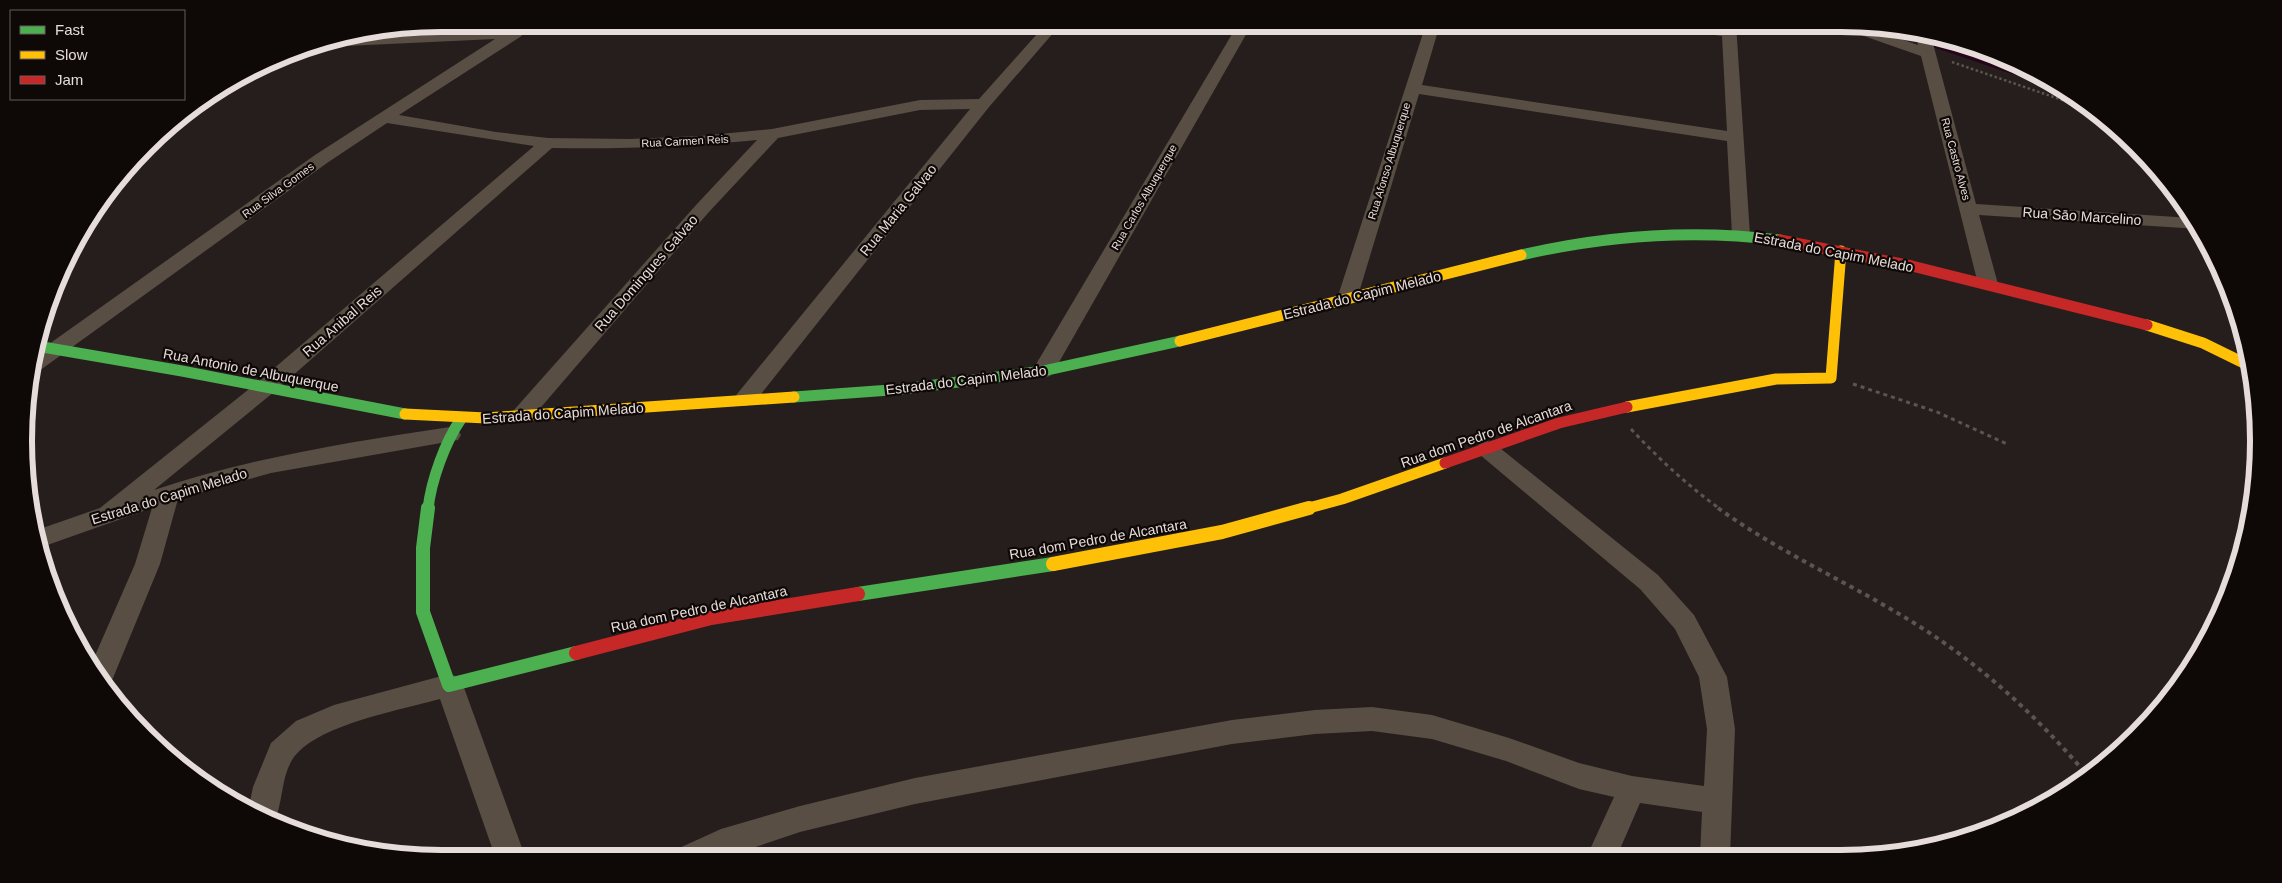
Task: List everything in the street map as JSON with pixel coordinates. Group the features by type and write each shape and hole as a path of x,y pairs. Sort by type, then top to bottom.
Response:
{"street":[{"path":"360,41 480,32"},
{"name":"Rua Silva Gomes","path":"40,360 321,159 517,32"},
{"name":"Rua Maria Galvao","path":"745,399 984,104 1047,32"},
{"name":"Rua Carlos Albuquerque","path":"1043,371 1240,32"},
{"name":"Rua Afonso Albuquerque","path":"1346,299 1431,32"},
{"path":"1729,32 1741,235"},
{"path":"1884,35 1926,46"},
{"name":"Rua Castro Alves","path":"1926,46 1988,284"},
{"path":"1412,88 1735,136"},
{"name":"Rua Carmen Reis","path":"385,118 548,143 682,142 772,134 920,105 984,104"},
{"name":"Rua Domingues Galvao","path":"522,415 702,209 772,134"},
{"name":"Rua Anibal Reis","path":"110,513 266,387 548,143"},
{"name":"Rua Sāo Marcelino","path":"1969,209 2187,223"},
{"name":"Estrada do Capim Melado","path":"44,537 167,493 270,466 455,427 522,415 904,389 1043,371 1163,345 1558,246 1604,238 1694,234 1741,235 1841,251 1988,284 2133,322 2184,338 2241,360"},
{"path":"1831,378 1841,251"},
{"name":"Rua Antonio de Albuquerque","path":"43,347 266,387 455,427"},
{"name":"Rua dom Pedro de Alcantara","path":"449,685 711,618 768,607 1060,563 1222,532 1342,499 1559,423 1615,409 1776,379 1831,378"},
{"path":"455,427 429,498 423,548 423,612 507,850"},
{"path":"1488,449 1649,582 1685,622 1712,677 1721,729 1715,850"},
{"path":"102,670 149,559 162,521 167,493"},
{"path":"263,809 268,787 281,752 306,729 334,717 449,685"},
{"path":"707,850 721,843 800,818 915,790 1232,732 1315,722 1372,719 1432,727 1509,750 1579,776 1632,789 1716,801"},
{"path":"1605,850 1632,789"}],"path":[{"path":"1926,46 2067,100"},
{"path":"1831,378 1937,412 2007,444"},
{"path":"1615,409 1643,444 1706,500 1915,624 2001,686 2062,745 2083,770"}],"waterway":[{"path":"1921,40 2014,72"}],"traffic: fast":[{"path":"1521,255 1585,242 1683,233 1748,236 1780,240"},
{"path":"794,397 904,389 1043,371 1180,341"},
{"path":"43,347 182,371 405,414"},
{"path":"461,419 450,435 429,498 423,548 423,612 449,685 576,653"},
{"path":"858,594 1053,564"}],"traffic: slow":[{"path":"1627,407 1776,379 1831,378 1841,251"},
{"path":"1180,341 1521,255"},
{"path":"2147,325 2203,343 2242,362"},
{"path":"405,414 486,418 794,397"},
{"path":"1053,564 1222,532 1342,499 1445,463"}],"traffic: jam":[{"path":"1780,240 1912,266 2147,325"},
{"path":"1445,463 1559,423 1627,407"},
{"path":"576,653 711,618 858,594"}]}
